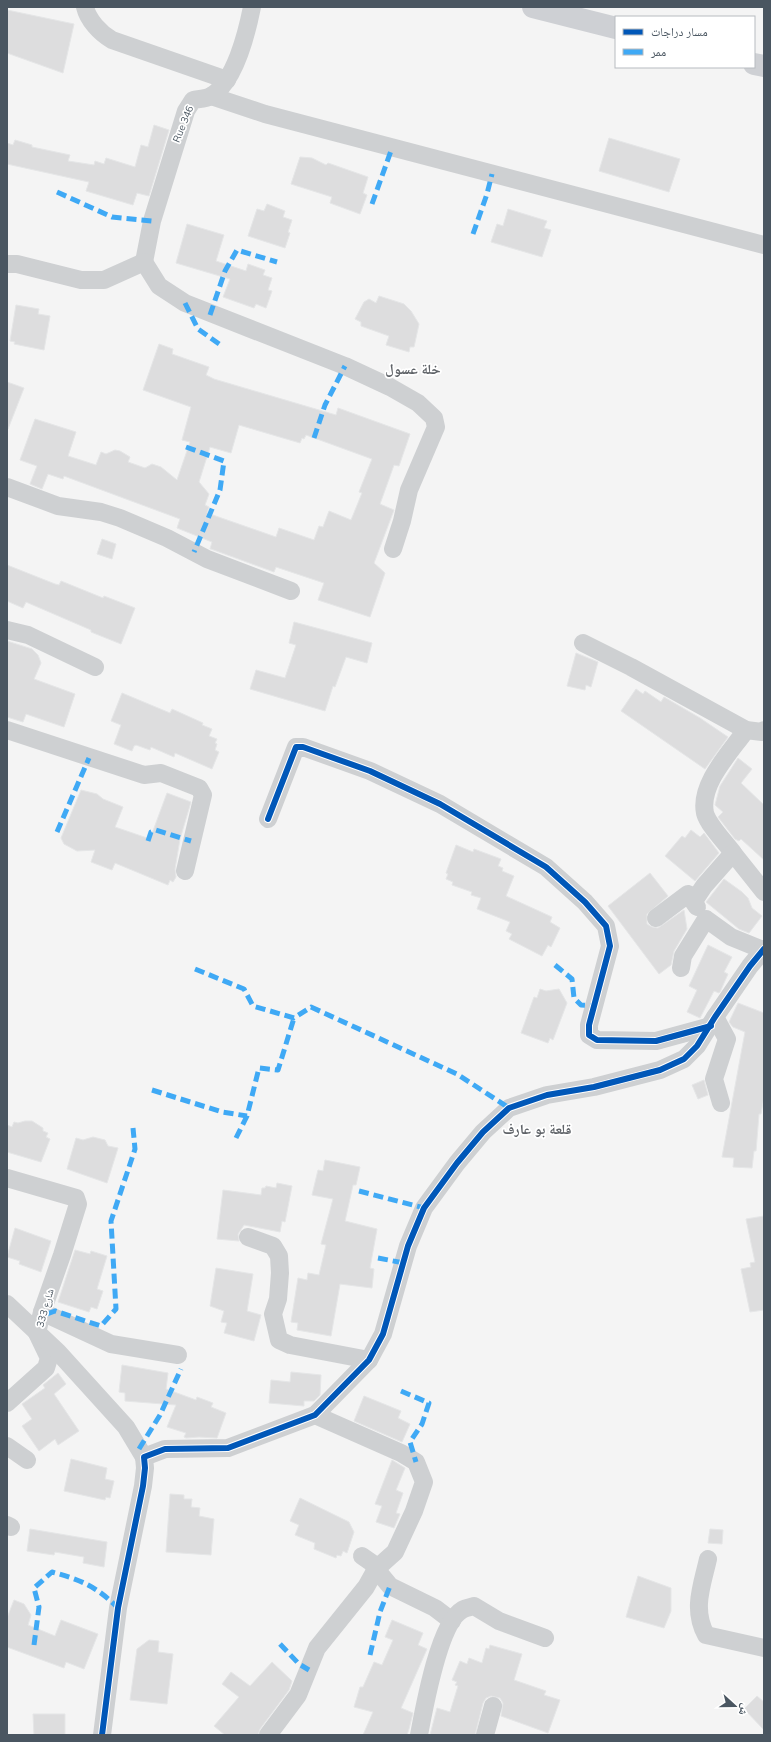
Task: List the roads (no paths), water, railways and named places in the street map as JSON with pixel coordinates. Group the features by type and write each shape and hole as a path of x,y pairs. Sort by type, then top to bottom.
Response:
{"main road":[{"path":"532,7 615,28"}],"street":[{"path":"85,7 93,23 103,34 112,40 227,80"},
{"path":"252,7 237,59 227,80 211,96 265,114 764,245"},
{"name":"Rue 346","path":"144,262 152,221 186,111 192,100 211,96"},
{"path":"7,264 17,264 81,280 104,280 144,262 159,286 185,304 345,366 390,387 418,403 434,418 436,426 409,490 402,521 392,549"},
{"path":"7,487 58,506 101,512 120,518 207,558 292,591"},
{"path":"7,630 28,635 95,667"},
{"path":"583,644 631,667 746,730 762,732 764,730"},
{"path":"7,730 144,775 161,773 199,788 204,795 185,871"},
{"path":"746,730 710,782 705,794 705,814 764,892"},
{"path":"268,819 296,747 303,747 370,771 440,804 546,867 584,902 606,926 610,946 589,1025 589,1035 597,1040 656,1040 713,1021"},
{"path":"694,901 704,886 733,853"},
{"path":"144,1457 165,1449 228,1448 315,1415 369,1360 384,1334 408,1246 424,1208 456,1162 483,1132 509,1108 547,1095 594,1087 660,1070 684,1059 697,1046 750,966 763,950 730,937 706,919 688,894 656,918"},
{"path":"681,968 683,956 706,919"},
{"path":"713,1021 727,1039 714,1079 721,1103"},
{"name":"شارع 333","path":"7,1178 76,1198 78,1204 42,1312 37,1333 49,1358 46,1368 7,1403"},
{"path":"248,1237 273,1246 279,1256 280,1273 278,1299 273,1314 279,1340 290,1345 369,1360"},
{"path":"7,1304 58,1352 126,1427 144,1457 145,1468 142,1486 118,1608 102,1735"},
{"path":"42,1312 111,1344 178,1355"},
{"path":"268,1735 298,1695 317,1648 366,1587 376,1570 395,1552 414,1511 424,1482 416,1462 401,1452 315,1415"},
{"path":"7,1446 27,1460"},
{"path":"362,1556 372,1563 390,1586 435,1608 452,1621"},
{"path":"708,1559 697,1612 701,1626 706,1635 764,1648"},
{"path":"419,1735 427,1690 440,1648 452,1621 461,1610 474,1606 499,1621 545,1638"},
{"path":"485,1735 493,1706"}],"district":[{"name":"خلة عسول","path":"413,369"},
{"name":"قلعة بو عارف","path":"537,1129"}]}
